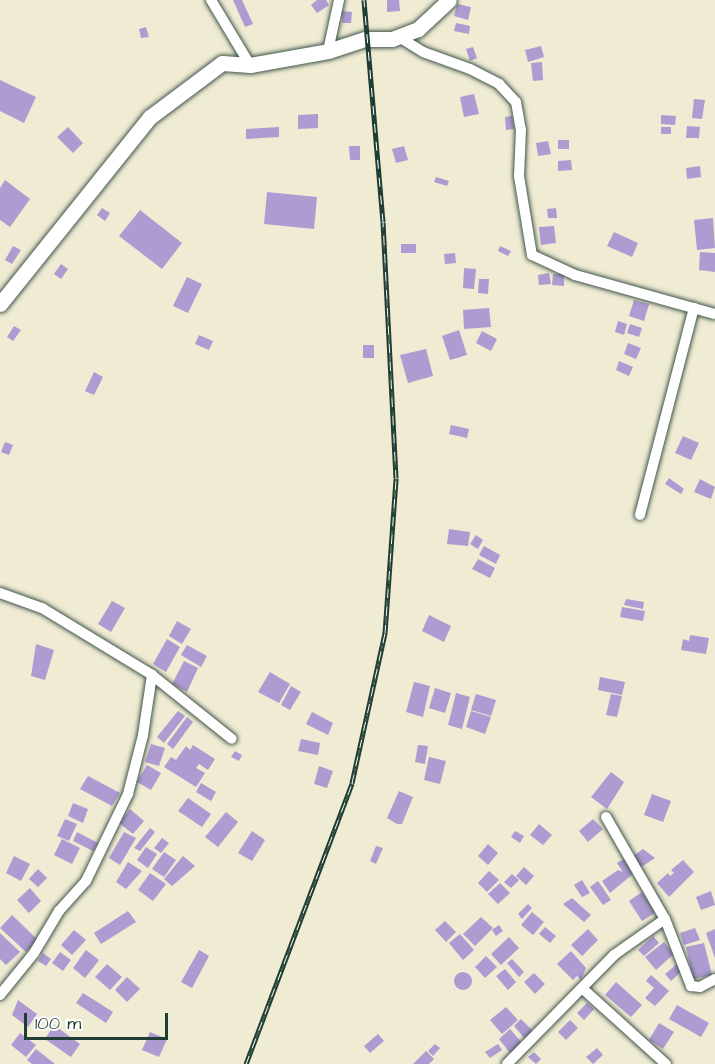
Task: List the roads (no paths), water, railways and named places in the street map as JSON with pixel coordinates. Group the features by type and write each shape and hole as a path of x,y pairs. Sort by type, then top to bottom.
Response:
{"main road":[{"path":"0,303 150,117 222,63 250,65 328,51 365,39 399,36 418,29 449,0"}],"street":[{"path":"211,0 250,65"},
{"path":"328,51 339,0"},
{"path":"399,36 423,52 470,69 499,84 516,102 521,130 519,176 532,255 574,275 715,314"},
{"path":"640,515 694,308"},
{"path":"0,593 42,608 152,675 232,740"},
{"path":"0,995 59,911 87,881 128,794 143,735 152,675"},
{"path":"606,817 665,920 691,986 700,987 715,979"},
{"path":"507,1064 614,955 665,920"},
{"path":"583,989 666,1064"}],"railway":[{"path":"246,1064 352,783 385,633 396,478 383,222 364,0"}]}
